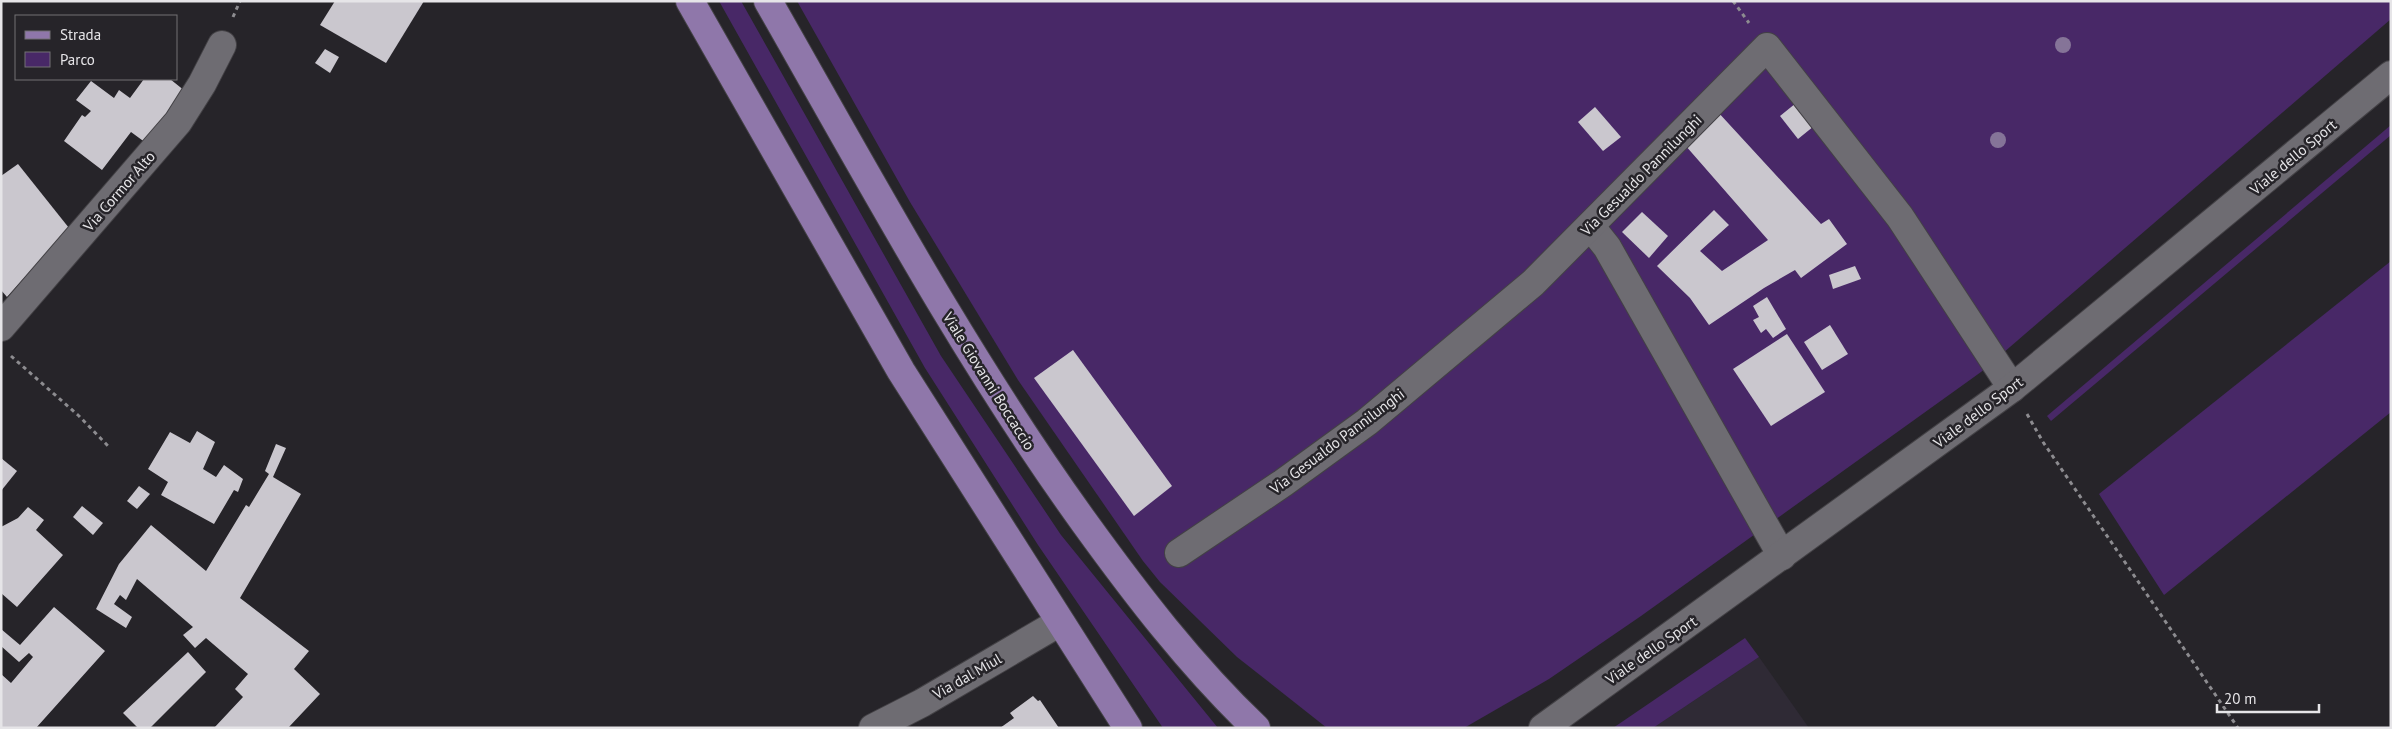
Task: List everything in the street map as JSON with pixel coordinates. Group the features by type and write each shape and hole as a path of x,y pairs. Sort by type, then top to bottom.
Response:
{"main road":[{"path":"690,1 900,371 1128,728"},
{"name":"Viale Giovanni Boccaccio","path":"768,1 962,341 1034,453 1128,584 1221,694 1256,728"}],"street":[{"name":"Via Cormor Alto","path":"4,340 178,122 202,84 222,46"},
{"name":"Via Gesualdo Pannilunghi","path":"1179,553 1283,483 1367,422 1533,283 1768,48 1900,217 2012,388"},
{"name":"Viale dello Sport","path":"1542,726 1782,556 2012,388 2391,75"},
{"path":"1591,227 1607,247 1782,556"},
{"name":"Via dal Miul","path":"873,728 922,703 1060,622"}],"path":[{"path":"4,340 110,448"},
{"path":"2012,388 2043,442 2238,728"}],"shaded area":[{"path":"1759,657 1809,728 1653,728"}],"green space":[{"path":"719,1 741,1 941,356 1061,535 1218,728 1163,728 1038,545 925,368"},
{"path":"797,1 2391,1 2391,19 1981,372 1641,616 1549,679 1464,728 1327,728 1237,657 1160,582 1143,561 1018,380 910,202"},
{"path":"2391,125 2391,135 2051,421 2047,416"},
{"path":"2391,261 2391,412 2164,595 2099,494"},
{"path":"1745,638 1759,657 1653,728 1613,728"}],"building":[{"path":"335,1 424,1 386,63 320,25"},
{"path":"325,49 339,57 330,73 315,63"},
{"path":"143,80 171,80 185,91 146,143 131,132 102,170 64,141 82,115 85,117 91,111 76,100 91,81 114,98 119,90 130,98"},
{"path":"1801,99 1819,122 1798,139 1780,116"},
{"path":"1595,107 1621,137 1603,151 1578,122"},
{"path":"1717,111 1821,224 1829,219 1847,244 1801,278 1795,270 1764,288 1709,325 1690,298 1657,266 1714,210 1729,225 1700,251 1722,271 1768,240 1685,145"},
{"path":"18,164 69,228 7,297 1,290 1,176"},
{"path":"1642,212 1668,236 1649,258 1622,232"},
{"path":"1855,266 1861,279 1833,289 1829,275"},
{"path":"1767,297 1786,329 1773,338 1766,329 1761,333 1753,320 1759,317 1753,306"},
{"path":"1830,325 1848,354 1822,370 1804,342"},
{"path":"1787,334 1825,392 1771,426 1733,369"},
{"path":"1073,350 1172,486 1134,516 1034,378"},
{"path":"197,431 215,442 203,469 216,477 224,465 243,479 238,492 234,490 214,524 161,495 168,482 148,469 170,432 190,443"},
{"path":"276,444 286,448 273,477 301,494 240,598 309,651 294,669 320,694 288,728 214,728 243,697 235,689 248,674 206,638 195,648 183,635 193,627 137,579 126,600 120,595 114,604 132,617 126,628 96,609 119,564 151,525 206,571 246,505 249,507 269,474 265,471"},
{"path":"1,458 17,471 1,491"},
{"path":"139,486 150,494 137,509 127,501"},
{"path":"82,506 103,523 93,535 73,517"},
{"path":"28,507 44,520 36,530 63,555 17,607 1,593 1,527 18,518"},
{"path":"54,607 105,651 36,728 1,728 1,674 11,683 33,657 29,653 19,662 1,646 1,629 20,645"},
{"path":"188,652 206,672 150,728 138,728 123,713"},
{"path":"1033,696 1038,701 1040,700 1059,728 1000,728 1014,718 1010,713"}]}
